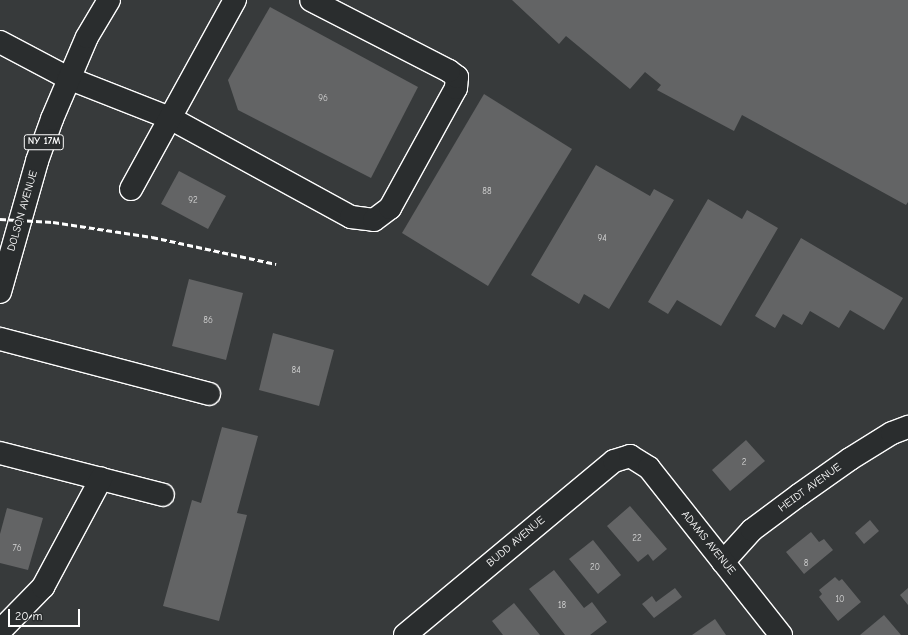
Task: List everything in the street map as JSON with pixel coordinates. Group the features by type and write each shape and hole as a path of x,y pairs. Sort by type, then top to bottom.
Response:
{"street":[{"name":"DOLSON AVENUE","path":"0,292 37,161 68,78 87,37 108,0"},
{"path":"131,189 235,0"},
{"path":"0,42 68,78 170,118 351,217 374,220 390,208 456,88 457,77 449,71 310,0"},
{"path":"0,339 209,394"},
{"name":"HEIDT AVENUE","path":"723,562 752,530 799,495 856,455 892,433 908,427"},
{"path":"0,453 162,495"},
{"name":"ADAMS AVENUE","path":"630,456 649,468 781,635"},
{"name":"BUDD AVENUE","path":"405,635 614,461 630,456"},
{"path":"0,631 43,587 101,479"}],"building":[{"path":"512,0 908,0 908,202 906,205 742,115 734,131 657,90 661,85 645,72 630,89 566,36 559,44"},
{"path":"270,7 418,87 371,178 238,110 228,80"},
{"path":"484,94 572,149 488,286 402,233"},
{"path":"596,165 650,196 654,189 674,200 609,309 584,294 579,304 531,275"},
{"path":"179,171 226,196 208,229 161,204"},
{"path":"708,199 742,219 747,210 778,228 721,326 677,300 668,314 648,302"},
{"path":"801,238 903,298 884,330 850,310 839,328 810,311 802,325 783,314 775,328 755,316"},
{"path":"189,279 243,293 226,360 172,346"},
{"path":"273,333 334,350 319,406 259,390"},
{"path":"222,427 258,436 237,513 247,515 219,621 163,606 192,500 201,503"},
{"path":"746,440 765,461 730,491 712,470"},
{"path":"630,506 667,549 653,561 648,554 638,562 607,526"},
{"path":"7,508 43,518 28,570 0,563 0,534"},
{"path":"870,520 879,531 864,544 855,533"},
{"path":"811,532 819,542 824,539 833,550 804,574 786,552"},
{"path":"593,540 621,575 598,594 569,559"},
{"path":"554,570 584,608 592,602 607,622 590,635 565,635 529,589"},
{"path":"835,577 839,581 842,579 861,602 838,621 819,597 822,594 819,590"},
{"path":"675,588 682,597 654,618 642,604 652,596 656,602"},
{"path":"908,588 908,605 900,595"},
{"path":"514,603 540,635 503,635 492,621"},
{"path":"884,615 901,635 860,635"},
{"path":"715,619 726,635 692,635"}],"railway":[{"path":"0,219 53,222 152,237 276,264"}]}
